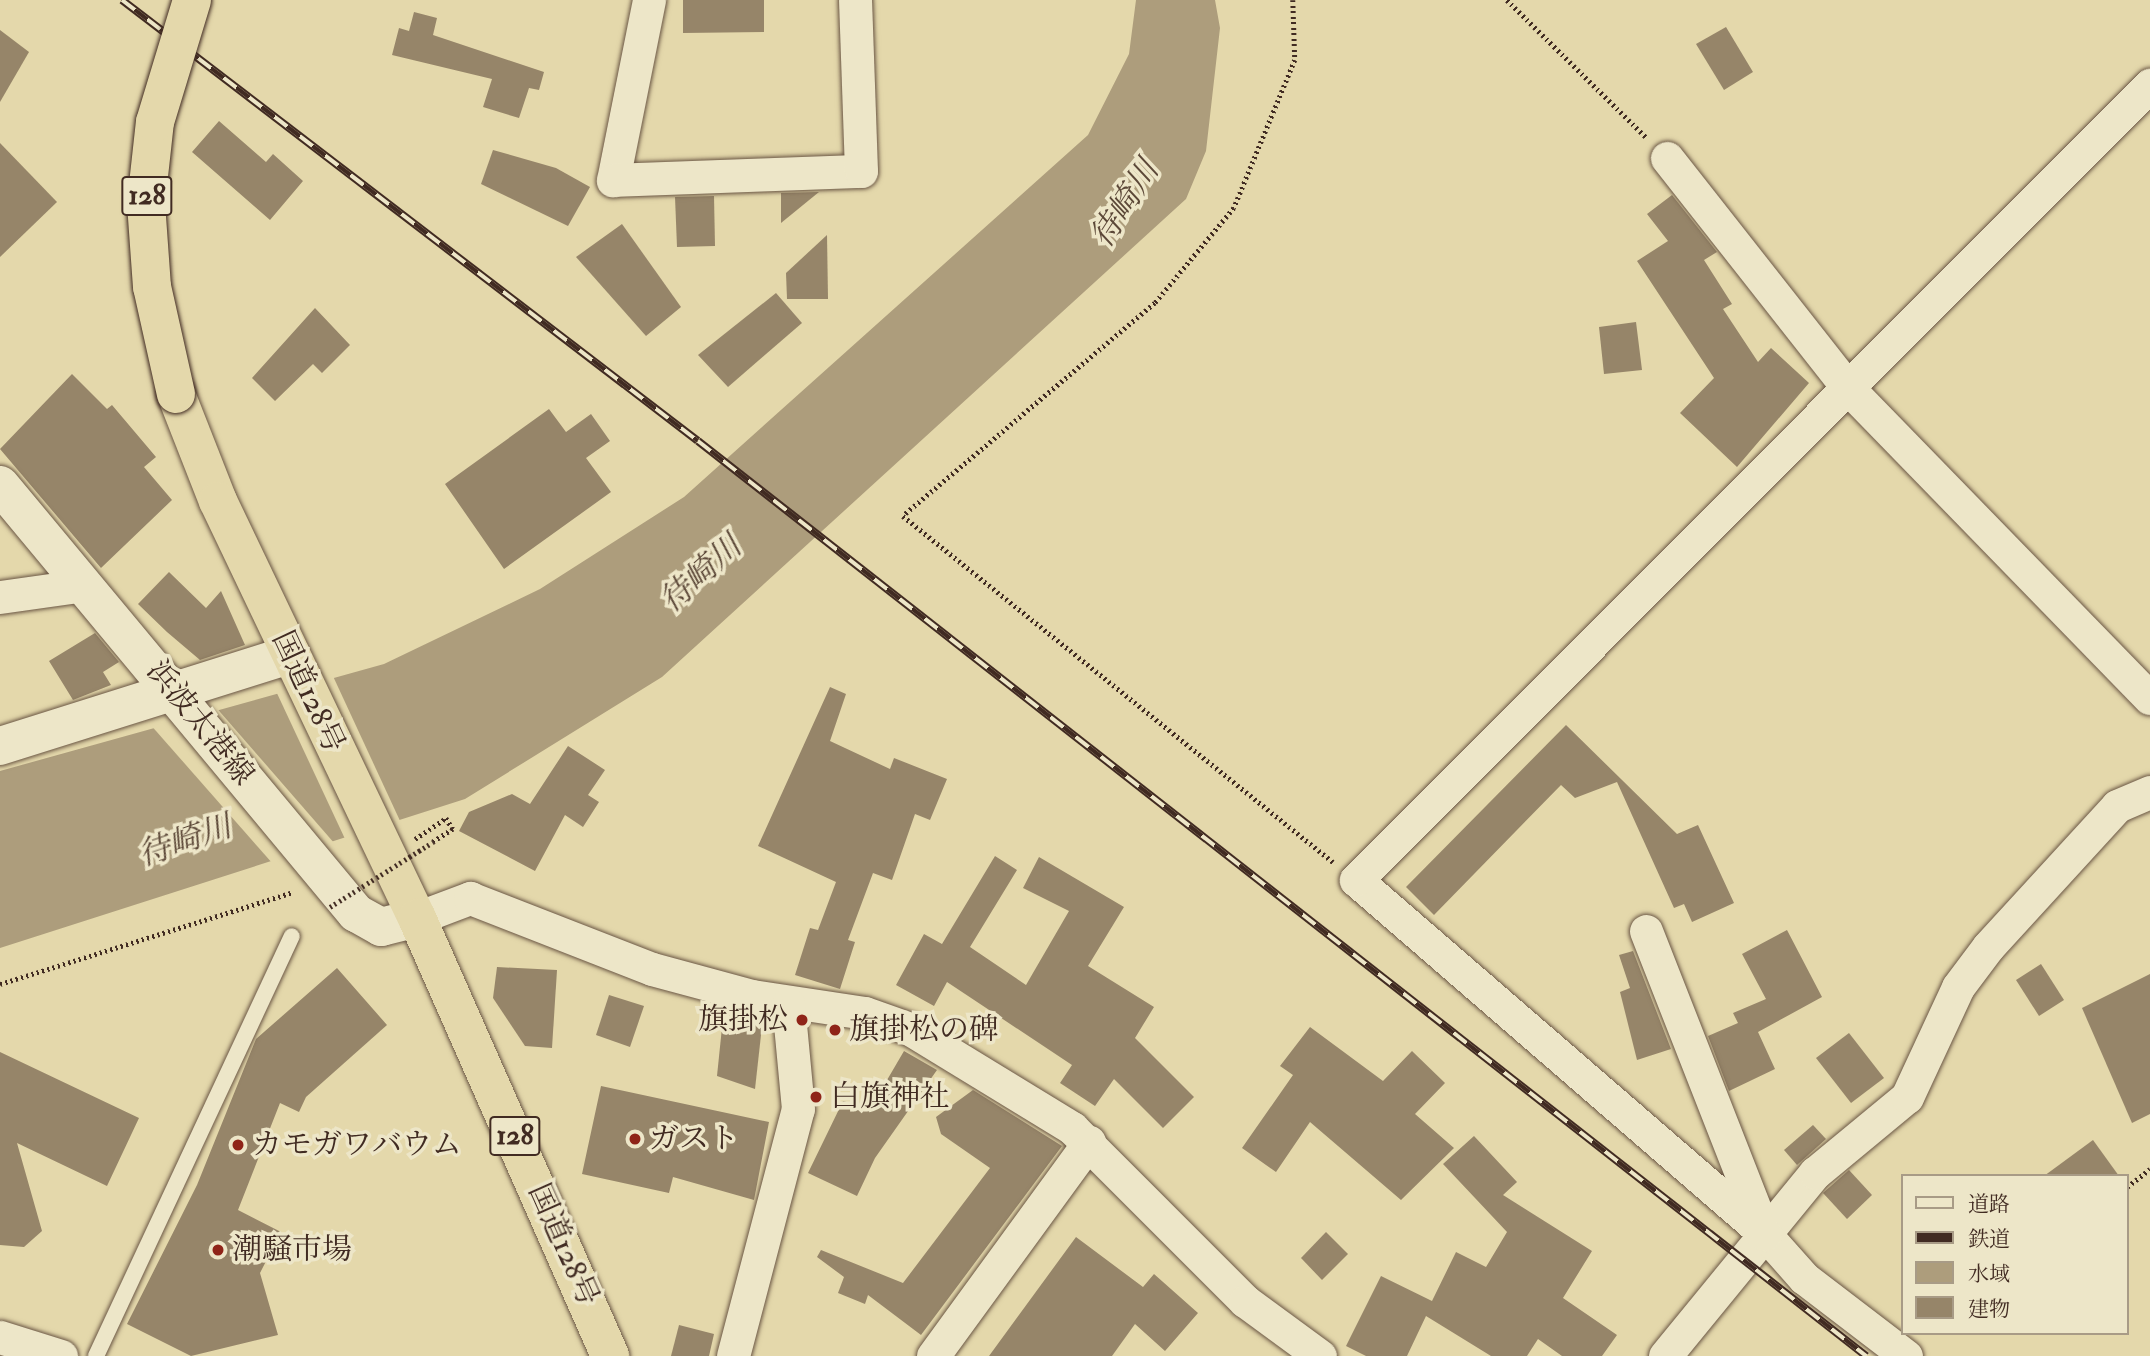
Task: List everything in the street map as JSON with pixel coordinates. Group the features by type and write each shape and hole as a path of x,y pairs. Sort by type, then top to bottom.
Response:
{"highway":[{"name":"国道128号","path":"192,0 155,122 146,202 152,287 176,394 296,666 387,863 417,918 610,1356"}],"main road":[{"name":"浜波太港線","path":"0,485 186,706 320,892 372,924 417,918"},
{"path":"0,746 186,706 296,666"}],"street":[{"path":"649,0 613,180 861,171 855,0"},
{"path":"1906,1356 1804,1278 1765,1234 1356,880 2150,85"},
{"path":"1667,158 1849,389 2150,698"},
{"path":"0,597 85,585"},
{"path":"1665,1356 1815,1173 1907,1097 1958,987 1988,947 2117,806 2150,792"},
{"path":"417,918 470,898 652,969 788,1003 865,1013 910,1029 996,1077 1089,1142 1245,1301 1312,1354"},
{"path":"1646,931 1765,1234"},
{"path":"733,1356 797,1109 788,1003"},
{"path":"933,1356 1089,1142"},
{"path":"0,1337 61,1356"}],"lane":[{"path":"96,1356 292,936"}],"path":[{"path":"1293,0 1295,60 1234,208 1155,303 903,516 1356,880"},
{"path":"1507,0 1667,158"},
{"path":"0,984 320,892 433,842 453,829 446,818 425,832"},
{"path":"2129,1186 2150,1170"}],"water":[{"name":"待崎川","path":"1136,0 1215,0 1220,28 1206,151 1186,199 662,677 465,799 0,948 0,771 384,664 540,589 684,497 1088,135 1129,54"}],"pier":[{"path":"332,674 401,823 346,841 275,689"},
{"path":"214,705 335,844 273,864 149,723"}],"building":[{"path":"683,0 764,0 764,32 683,33"},
{"path":"414,12 437,18 433,35 544,72 539,90 529,88 519,118 483,107 492,79 392,55 399,28 409,31"},
{"path":"1726,27 1753,72 1724,90 1696,44"},
{"path":"0,30 29,52 0,102"},
{"path":"219,121 266,162 273,154 303,181 270,220 192,152"},
{"path":"0,143 57,202 0,257"},
{"path":"493,150 556,168 590,187 568,226 481,184"},
{"path":"819,192 781,223 781,193"},
{"path":"1672,195 1717,252 1704,260 1732,304 1723,309 1758,362 1771,348 1809,383 1737,467 1680,413 1714,378 1637,261 1668,241 1647,214"},
{"path":"714,196 715,246 677,247 675,197"},
{"path":"622,224 681,307 646,336 576,257"},
{"path":"827,235 828,299 787,299 786,273"},
{"path":"776,293 802,323 728,387 698,355"},
{"path":"315,308 350,345 322,373 313,364 275,401 252,378"},
{"path":"1636,322 1642,370 1604,374 1599,327"},
{"path":"72,374 107,409 112,405 156,457 144,467 172,500 101,568 0,449"},
{"path":"549,409 566,432 591,414 610,441 586,458 611,492 504,569 445,484"},
{"path":"169,572 206,608 221,591 245,645 200,660 167,632 138,604"},
{"path":"95,633 119,662 103,672 111,685 73,700 49,661"},
{"path":"830,687 846,694 830,741 890,769 894,758 947,779 930,820 915,814 892,880 873,873 848,940 855,942 840,989 795,975 810,928 818,930 836,882 758,846"},
{"path":"1566,725 1677,834 1698,825 1734,903 1692,922 1684,904 1674,908 1617,782 1575,798 1561,785 1434,915 1406,887"},
{"path":"568,746 605,770 588,795 599,802 583,827 565,815 535,871 459,831 469,812 512,794 530,804"},
{"path":"995,856 1017,870 970,947 1026,985 1069,911 1023,888 1039,857 1124,907 1088,966 1154,1007 1135,1038 1194,1097 1163,1128 1114,1079 1095,1106 1060,1083 1072,1065 947,982 934,1006 896,985 924,934 942,944"},
{"path":"1787,930 1822,997 1758,1032 1775,1069 1729,1091 1708,1036 1738,1023 1733,1013 1766,999 1742,954"},
{"path":"1633,951 1671,1049 1637,1060 1620,992 1630,988 1619,955"},
{"path":"2041,964 2064,1000 2039,1016 2016,980"},
{"path":"497,967 557,970 552,1048 525,1046 493,998"},
{"path":"337,968 387,1025 306,1097 299,1112 280,1103 238,1210 281,1232 260,1273 278,1335 191,1356 127,1324 197,1185 256,1039"},
{"path":"2150,974 2150,1114 2132,1123 2082,1008"},
{"path":"609,995 644,1006 630,1047 596,1035"},
{"path":"724,1008 763,1017 755,1089 717,1076"},
{"path":"1310,1027 1383,1081 1412,1051 1445,1083 1415,1114 1454,1148 1401,1200 1310,1122 1276,1172 1242,1148 1293,1075 1280,1066"},
{"path":"1849,1033 1884,1078 1851,1103 1816,1058"},
{"path":"904,1051 937,1070 875,1158 857,1196 808,1173 843,1101 860,1106 873,1087 880,1092"},
{"path":"0,1052 139,1118 107,1186 17,1143 42,1231 24,1247 0,1245"},
{"path":"601,1086 769,1122 754,1200 673,1177 669,1193 582,1174"},
{"path":"973,1090 1062,1146 921,1335 868,1295 865,1304 838,1293 844,1277 817,1257 821,1250 903,1283 990,1168 941,1134 936,1117"},
{"path":"1813,1125 1826,1139 1797,1165 1784,1150"},
{"path":"1474,1136 1517,1182 1503,1195 1592,1251 1563,1298 1617,1335 1602,1356 1562,1356 1538,1339 1527,1356 1491,1356 1426,1316 1407,1356 1366,1356 1346,1346 1381,1276 1432,1301 1456,1252 1486,1267 1507,1232 1443,1164"},
{"path":"2093,1140 2118,1174 2047,1174"},
{"path":"1849,1170 1872,1195 1847,1219 1823,1193"},
{"path":"1326,1232 1348,1254 1322,1280 1301,1258"},
{"path":"1076,1237 1143,1287 1154,1274 1198,1313 1165,1351 1135,1324 1112,1356 989,1356"},
{"path":"679,1325 714,1334 709,1356 671,1356"}],"railway":[{"path":"122,0 698,441 1866,1356"}],"place":[{"name":"旗掛松","path":"802,1020"},
{"name":"旗掛松の碑","path":"835,1030"},
{"name":"白旗神社","path":"816,1097"},
{"name":"ガスト","path":"635,1139"},
{"name":"カモガワバウム","path":"238,1145"},
{"name":"潮騒市場","path":"218,1250"}]}
